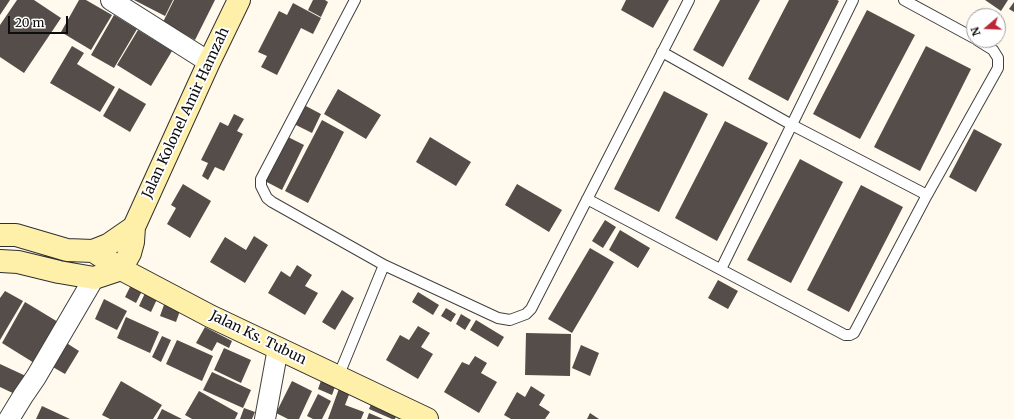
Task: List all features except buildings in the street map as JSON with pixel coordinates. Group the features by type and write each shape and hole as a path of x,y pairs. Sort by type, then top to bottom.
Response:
{"street":[{"path":"112,0 209,62"},
{"name":"Jalan Kolonel Amir Hamzah","path":"122,268 130,253 133,242 134,227 209,62 240,0"},
{"path":"0,235 16,235 67,250 93,250 108,245 134,227"},
{"name":"Jalan Ks. Tubun","path":"93,250 122,268 210,316 427,419"},
{"path":"0,261 18,262 58,272 94,278 122,268"},
{"path":"9,419 36,377 94,278"},
{"path":"265,419 278,348"}],"lane":[{"path":"355,0 261,179 267,198 384,265 498,318 510,320 526,314 531,309 689,0"},
{"path":"721,269 853,0"},
{"path":"904,0 944,20 966,33"},
{"path":"587,199 845,335 850,335 854,333 998,68 998,58 994,50 991,48"},
{"path":"662,52 792,125 928,195"},
{"path":"338,377 384,265"}]}
